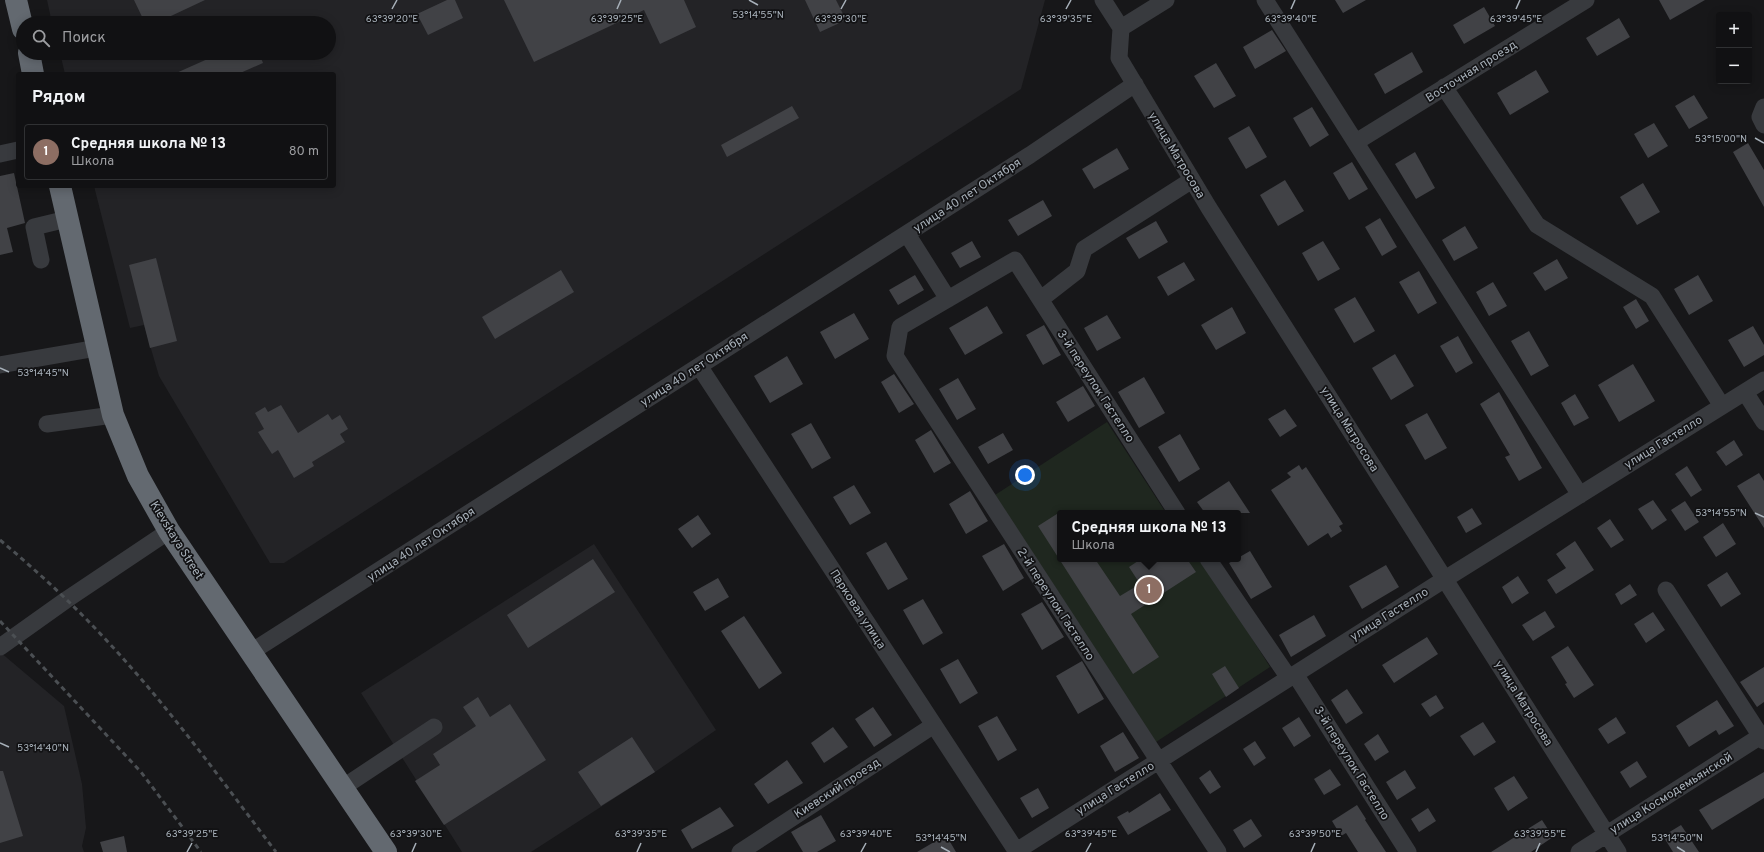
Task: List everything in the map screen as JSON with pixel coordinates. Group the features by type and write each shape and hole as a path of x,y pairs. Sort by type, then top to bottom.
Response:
{"highway":[{"path":"16,0 20,16"},
{"path":"30,60 33,72"},
{"name":"Kievskaya Street","path":"60,188 113,415 138,476 169,531 386,852"}],"street":[{"path":"1103,0 1121,28 1166,0"},
{"path":"1265,0 1580,495"},
{"name":"Восточная проезд","path":"1356,142 1586,0"},
{"name":"улица Матросова","path":"1121,28 1119,58 1192,180 1618,852"},
{"name":"улица 40 лет Октября","path":"251,652 1030,155 1135,84"},
{"path":"1444,87 1537,225 1652,296 1722,406"},
{"path":"1764,107 1760,117 1764,124"},
{"path":"0,154 16,150"},
{"path":"1040,299 1077,271 1084,248 1192,180"},
{"path":"41,260 34,227 67,219"},
{"path":"907,234 948,299"},
{"name":"3-й переулок Гастелло","path":"948,299 1015,260 1175,510"},
{"name":"2-й переулок Гастелло","path":"948,299 900,327 895,356 1218,852"},
{"path":"0,365 97,348"},
{"name":"Парковая улица","path":"699,366 1016,852"},
{"name":"улица Гастелло","path":"1016,852 1445,579 1764,380"},
{"path":"1745,392 1764,422"},
{"path":"47,424 113,415"},
{"path":"0,647 66,600 169,531"},
{"name":"3-й переулок Гастелло","path":"1210,562 1292,676 1408,852"},
{"path":"1666,590 1763,737"},
{"name":"Киевский проезд","path":"740,852 934,725"},
{"path":"342,788 434,727"},
{"name":"улица Космодемьянской","path":"1579,852 1763,737"}],"shaded area":[{"path":"47,0 1045,0 1021,89 284,563 270,563 159,376 144,325 130,328 95,188 336,188 336,72 65,72 62,60 336,60 336,16 50,16"},
{"path":"1107,422 1164,510 1057,510 1057,562 1204,562 1270,667 1156,742 995,495"},
{"path":"594,544 716,730 655,772 531,852 462,852 361,693"},
{"path":"0,652 64,706 82,784 86,828 82,846 84,852 0,852"}],"building":[{"path":"134,0 205,0 171,16 142,16"},
{"path":"447,0 455,0 463,18 428,35 417,14"},
{"path":"504,0 684,0 696,27 660,44 644,10 534,62"},
{"path":"805,0 836,0 846,20 820,32"},
{"path":"1335,0 1366,0 1343,13"},
{"path":"1659,0 1705,0 1670,20"},
{"path":"1484,7 1495,26 1464,44 1453,25"},
{"path":"1619,18 1630,37 1597,56 1586,38"},
{"path":"1272,30 1286,51 1255,69 1243,47"},
{"path":"1412,52 1423,72 1385,94 1374,74"},
{"path":"205,60 262,60 263,63 243,72 178,72"},
{"path":"1216,63 1236,96 1214,108 1194,76"},
{"path":"1536,70 1549,92 1510,115 1497,93"},
{"path":"1694,95 1708,118 1689,129 1675,106"},
{"path":"792,106 799,118 727,157 721,145"},
{"path":"1312,107 1329,135 1310,147 1293,118"},
{"path":"1654,123 1668,146 1648,158 1634,134"},
{"path":"1249,126 1267,157 1246,169 1228,138"},
{"path":"1748,143 1764,170 1764,207 1733,152"},
{"path":"1117,148 1129,169 1094,189 1082,169"},
{"path":"1415,152 1435,188 1416,199 1395,164"},
{"path":"1352,162 1368,189 1349,200 1333,173"},
{"path":"14,173 16,188 17,188 25,223 7,228 13,252 0,255 0,176"},
{"path":"1285,180 1304,211 1278,226 1260,195"},
{"path":"1643,183 1660,212 1637,225 1620,197"},
{"path":"1043,200 1052,216 1018,236 1008,220"},
{"path":"1380,218 1397,247 1382,256 1365,227"},
{"path":"1156,221 1168,242 1139,259 1126,238"},
{"path":"1465,226 1478,248 1454,261 1442,240"},
{"path":"972,241 981,257 960,268 951,253"},
{"path":"1323,241 1340,269 1318,281 1302,253"},
{"path":"156,258 177,341 150,348 129,265"},
{"path":"1557,259 1568,278 1545,291 1533,273"},
{"path":"1184,262 1195,280 1168,296 1157,277"},
{"path":"561,270 574,292 495,339 482,317"},
{"path":"1419,271 1437,303 1418,314 1399,282"},
{"path":"915,275 924,290 898,305 889,290"},
{"path":"1698,275 1713,301 1689,315 1674,289"},
{"path":"1493,282 1507,306 1489,316 1476,292"},
{"path":"1355,297 1375,331 1354,343 1334,309"},
{"path":"1636,299 1649,321 1636,329 1623,307"},
{"path":"987,306 1003,333 965,355 949,328"},
{"path":"1232,307 1246,333 1216,350 1201,325"},
{"path":"854,313 869,339 835,359 820,332"},
{"path":"1107,315 1121,338 1097,351 1084,328"},
{"path":"1044,325 1061,355 1043,365 1026,335"},
{"path":"1753,326 1764,345 1764,355 1744,367 1728,340"},
{"path":"1529,331 1549,366 1531,376 1511,341"},
{"path":"1458,336 1473,363 1456,373 1440,346"},
{"path":"1395,354 1414,386 1391,400 1372,368"},
{"path":"787,356 803,384 770,403 754,376"},
{"path":"1633,364 1655,401 1619,422 1598,385"},
{"path":"894,374 914,404 899,413 881,382"},
{"path":"1144,377 1165,413 1139,428 1118,392"},
{"path":"958,378 976,409 957,420 939,389"},
{"path":"1083,386 1095,406 1068,422 1056,402"},
{"path":"1499,392 1542,468 1519,481 1505,457 1510,455 1480,404"},
{"path":"1575,394 1589,418 1574,426 1561,403"},
{"path":"281,405 298,433 328,414 332,420 340,415 348,429 340,434 345,442 312,462 314,466 294,478 278,450 272,454 258,432 264,429 255,413 265,407 268,412"},
{"path":"1285,409 1297,426 1280,437 1268,419"},
{"path":"1427,413 1447,448 1425,460 1405,425"},
{"path":"811,423 831,458 812,469 791,434"},
{"path":"931,430 951,463 934,473 915,440"},
{"path":"1003,433 1013,450 988,464 978,447"},
{"path":"1180,434 1200,469 1179,482 1158,447"},
{"path":"1734,440 1743,455 1726,466 1716,452"},
{"path":"1299,465 1302,470 1306,467 1343,524 1339,526 1342,531 1331,538 1328,533 1308,546 1271,490 1291,477 1287,473"},
{"path":"1687,466 1702,490 1691,497 1675,474"},
{"path":"1759,473 1764,481 1764,528 1737,486"},
{"path":"1229,481 1250,513 1241,513 1241,510 1203,510 1197,502"},
{"path":"854,485 871,513 850,525 833,497"},
{"path":"970,491 988,521 966,534 949,504"},
{"path":"1653,500 1667,520 1652,530 1638,509"},
{"path":"1685,501 1699,522 1685,531 1671,510"},
{"path":"1472,508 1482,524 1466,533 1457,517"},
{"path":"1057,514 1057,556 1038,526"},
{"path":"698,515 711,534 692,548 678,529"},
{"path":"1610,519 1624,540 1611,548 1597,528"},
{"path":"1723,523 1736,544 1716,557 1703,537"},
{"path":"1575,541 1594,570 1556,594 1547,580 1566,568 1556,554"},
{"path":"886,542 908,579 888,590 866,553"},
{"path":"1004,544 1024,578 1003,591 982,556"},
{"path":"1250,551 1272,587 1251,599 1229,563 1241,562 1241,556"},
{"path":"593,559 615,592 528,648 507,615"},
{"path":"1061,562 1097,562 1120,596 1140,584 1129,567 1136,562 1189,562 1196,572 1131,614 1159,657 1133,674"},
{"path":"1386,565 1399,587 1362,609 1349,586"},
{"path":"1727,572 1741,594 1721,607 1707,585"},
{"path":"1518,576 1529,593 1512,604 1502,587"},
{"path":"718,578 729,597 705,611 693,592"},
{"path":"1630,584 1637,595 1621,605 1615,594"},
{"path":"923,599 943,633 923,645 903,610"},
{"path":"1042,602 1064,637 1042,650 1021,614"},
{"path":"1545,611 1555,627 1533,641 1522,625"},
{"path":"1653,612 1665,630 1646,643 1634,624"},
{"path":"1314,615 1326,636 1291,657 1279,635"},
{"path":"744,616 782,673 759,689 721,631"},
{"path":"1427,637 1438,654 1394,683 1382,665"},
{"path":"1568,646 1594,685 1574,698 1565,684 1567,683 1551,657"},
{"path":"958,659 978,693 960,704 940,669"},
{"path":"1082,661 1104,699 1078,714 1056,676"},
{"path":"1225,666 1239,688 1226,697 1212,674"},
{"path":"1764,667 1764,702 1757,707 1740,682"},
{"path":"1347,689 1363,713 1346,724 1331,700"},
{"path":"1436,695 1444,708 1430,717 1421,704"},
{"path":"478,697 490,717 510,704 546,760 444,825 415,781 440,765 433,754 476,726 463,707"},
{"path":"1717,700 1734,726 1719,735 1716,730 1689,747 1676,726"},
{"path":"873,707 892,735 874,747 855,719"},
{"path":"997,716 1017,750 998,761 978,726"},
{"path":"1299,717 1311,736 1294,747 1282,728"},
{"path":"1616,717 1626,733 1608,744 1598,729"},
{"path":"1483,722 1496,742 1474,756 1460,736"},
{"path":"833,727 848,747 824,763 811,743"},
{"path":"1123,732 1139,758 1115,772 1100,746"},
{"path":"1378,734 1389,752 1375,761 1364,744"},
{"path":"632,737 655,772 601,806 578,772"},
{"path":"1255,741 1266,758 1254,766 1243,749"},
{"path":"787,760 803,783 768,804 754,784"},
{"path":"1637,761 1647,777 1630,788 1620,772"},
{"path":"1330,769 1341,785 1324,795 1314,779"},
{"path":"1210,770 1221,787 1210,794 1199,778"},
{"path":"1405,770 1416,788 1397,800 1386,782"},
{"path":"0,771 3,771 23,836 0,843"},
{"path":"1764,772 1764,798 1712,830 1699,810"},
{"path":"1514,776 1528,798 1508,811 1494,788"},
{"path":"1038,788 1049,808 1032,818 1020,798"},
{"path":"1160,793 1171,810 1128,835 1117,817 1128,811 1129,813"},
{"path":"1357,805 1386,852 1358,852 1346,833 1341,836 1332,821"},
{"path":"720,807 734,826 692,849 681,830"},
{"path":"1428,808 1436,821 1419,832 1411,819"},
{"path":"821,815 836,841 817,852 803,852 791,832"},
{"path":"1251,819 1262,836 1244,848 1233,830"},
{"path":"1542,820 1553,837 1531,852 1491,852"},
{"path":"1681,825 1699,852 1673,852 1663,836"},
{"path":"946,835 956,852 917,852"},
{"path":"124,836 127,852 103,852 100,842"}],"railway":[{"path":"0,540 69,602 131,667 174,718 276,852"},
{"path":"0,621 141,772 201,852"}],"place":[{"name":"Средняя школа № 13","path":"1149,590"}]}
